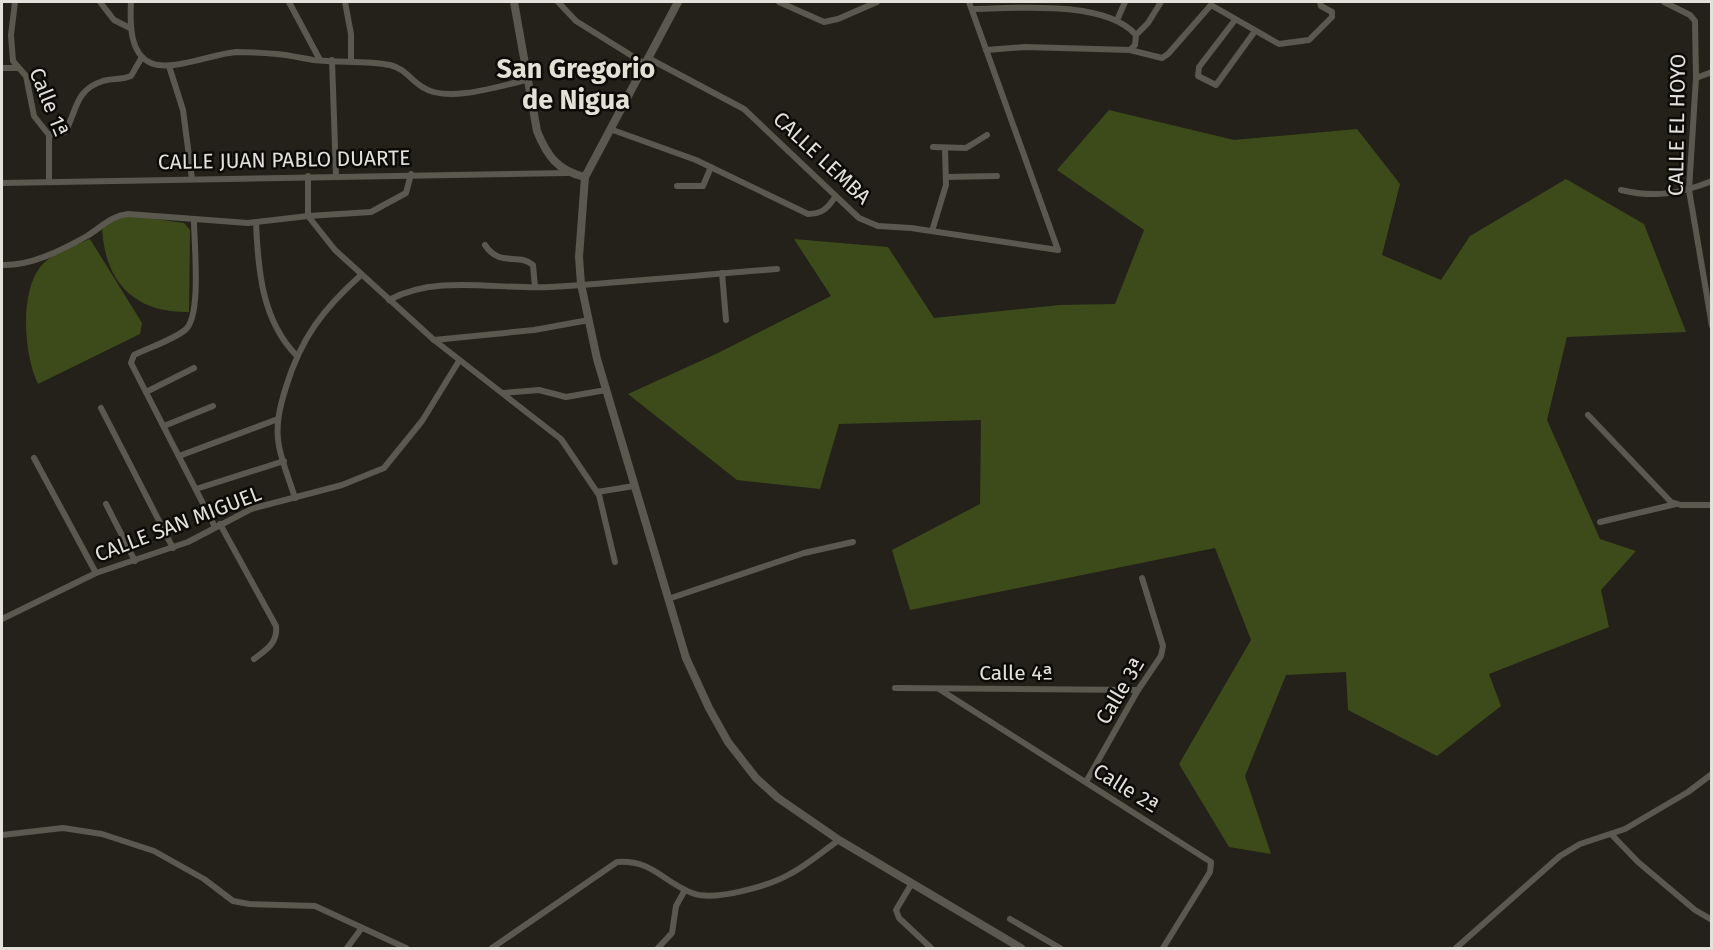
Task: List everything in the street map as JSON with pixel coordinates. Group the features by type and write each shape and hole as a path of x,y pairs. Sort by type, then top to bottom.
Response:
{"street":[{"name":"Calle 1ª","path":"15,2 11,51 18,68 26,76 34,117 49,135 49,181"},
{"path":"100,2 114,20 130,28"},
{"path":"131,2 130,28 142,57 151,64 169,66 202,57 236,52 320,60 351,60 401,69 422,87 435,93 481,91 526,80"},
{"path":"290,2 320,60"},
{"path":"345,2 351,34 351,60"},
{"path":"514,2 526,80 537,131 545,151 555,164 567,172 585,177"},
{"name":"CALLE LEMBA","path":"558,2 576,21 646,61 744,109 859,218 878,226 932,231 1058,250 986,50"},
{"path":"678,2 585,177 580,231 581,284 606,390 668,599 695,681 728,742 756,778 778,798 839,840 1021,948"},
{"path":"779,2 824,22 838,19 877,2"},
{"path":"969,2 986,50 1024,47 1130,50 1162,58 1211,5 1235,21 1279,44 1309,40 1332,17 1332,12 1321,6 1320,2"},
{"path":"1118,18 1125,2"},
{"path":"1130,50 1135,45 1136,35 1148,23 1161,2"},
{"name":"CALLE EL HOYO","path":"1664,2 1690,15 1695,21 1696,78 1689,190 1712,326"},
{"path":"973,9 1068,6 1118,18 1129,25 1136,35"},
{"path":"1235,21 1199,66 1198,76 1216,85 1255,31"},
{"path":"49,135 64,132 73,108 89,87 107,80 131,76 142,57"},
{"path":"332,60 336,176"},
{"path":"169,66 183,110 192,179"},
{"path":"2,68 18,68"},
{"path":"1696,78 1712,72"},
{"path":"610,129 711,167 808,214 817,214 828,208 835,197"},
{"path":"933,147 966,148 987,135"},
{"path":"932,231 946,177 945,148"},
{"path":"677,186 704,186 711,167"},
{"name":"CALLE JUAN PABLO DUARTE","path":"2,183 567,172"},
{"path":"2,265 23,264 49,254 88,235 116,215 128,213 194,221 256,223 308,216 371,212 406,193 411,174"},
{"path":"308,176 308,216 335,250 459,361 561,439 597,492 615,562"},
{"path":"946,177 997,176"},
{"path":"1621,190 1662,196 1689,190 1712,181"},
{"path":"194,221 195,306 191,323 184,331 134,355 132,368 196,489 276,626 276,638 254,660"},
{"path":"256,223 257,249 271,321 282,340 296,355"},
{"path":"485,245 491,255 501,259 527,260 533,265 535,287"},
{"path":"389,300 405,292 429,287 535,287 777,269"},
{"path":"722,273 726,320"},
{"path":"295,498 278,444 278,420 296,355 310,330 334,299 361,275"},
{"path":"434,340 534,330 588,320"},
{"name":"CALLE SAN MIGUEL","path":"2,619 96,573 188,542 252,509 342,485 384,468 422,421 459,361"},
{"path":"146,392 194,368"},
{"path":"503,393 538,390 566,397 606,390"},
{"path":"164,426 213,406"},
{"path":"101,408 173,548"},
{"path":"1588,415 1658,491 1676,504"},
{"path":"179,456 278,420"},
{"path":"34,458 96,573"},
{"path":"196,489 284,461"},
{"path":"597,492 634,486"},
{"path":"106,504 135,561"},
{"path":"1600,522 1676,504 1712,505"},
{"path":"668,599 804,553 853,542"},
{"name":"Calle 3ª","path":"1086,782 1138,690 1161,656 1163,646 1142,578"},
{"name":"Calle 4ª","path":"895,688 1138,690"},
{"name":"Calle 2ª","path":"939,689 1211,862 1210,872 1163,948"},
{"path":"1455,948 1560,856 1580,844 1612,835 1688,792 1712,774"},
{"path":"2,835 63,828 102,834 154,851 204,879 233,901 249,904 315,906 406,948"},
{"path":"1612,835 1638,862 1695,910 1712,920"},
{"path":"492,948 501,947 617,862 634,861 647,865 693,894 712,897 789,875 839,840"},
{"path":"912,884 896,910 898,918 931,948"},
{"path":"658,948 672,933 676,906 685,890"},
{"path":"1010,919 1060,948"},
{"path":"347,948 361,929"}],"green space":[{"path":"1109,110 1234,140 1357,129 1400,184 1382,255 1441,280 1470,236 1566,179 1644,224 1686,332 1567,337 1547,420 1600,539 1636,551 1601,590 1609,627 1489,674 1501,706 1437,756 1348,710 1346,672 1286,675 1245,776 1271,854 1229,847 1179,764 1251,640 1215,548 910,610 892,550 980,504 981,420 839,424 820,489 737,480 628,394 718,353 831,296 794,239 888,247 934,318 1060,305 1115,304 1144,230 1057,170"},
{"path":"127,215 184,223 190,230 189,312 152,307 137,300 116,278 104,246 102,226"},
{"path":"90,239 142,323 140,334 38,384 29,357 26,324 29,291 34,277 51,257"}],"district":[{"name":"San Gregorio de Nigua","path":"576,84"}]}
